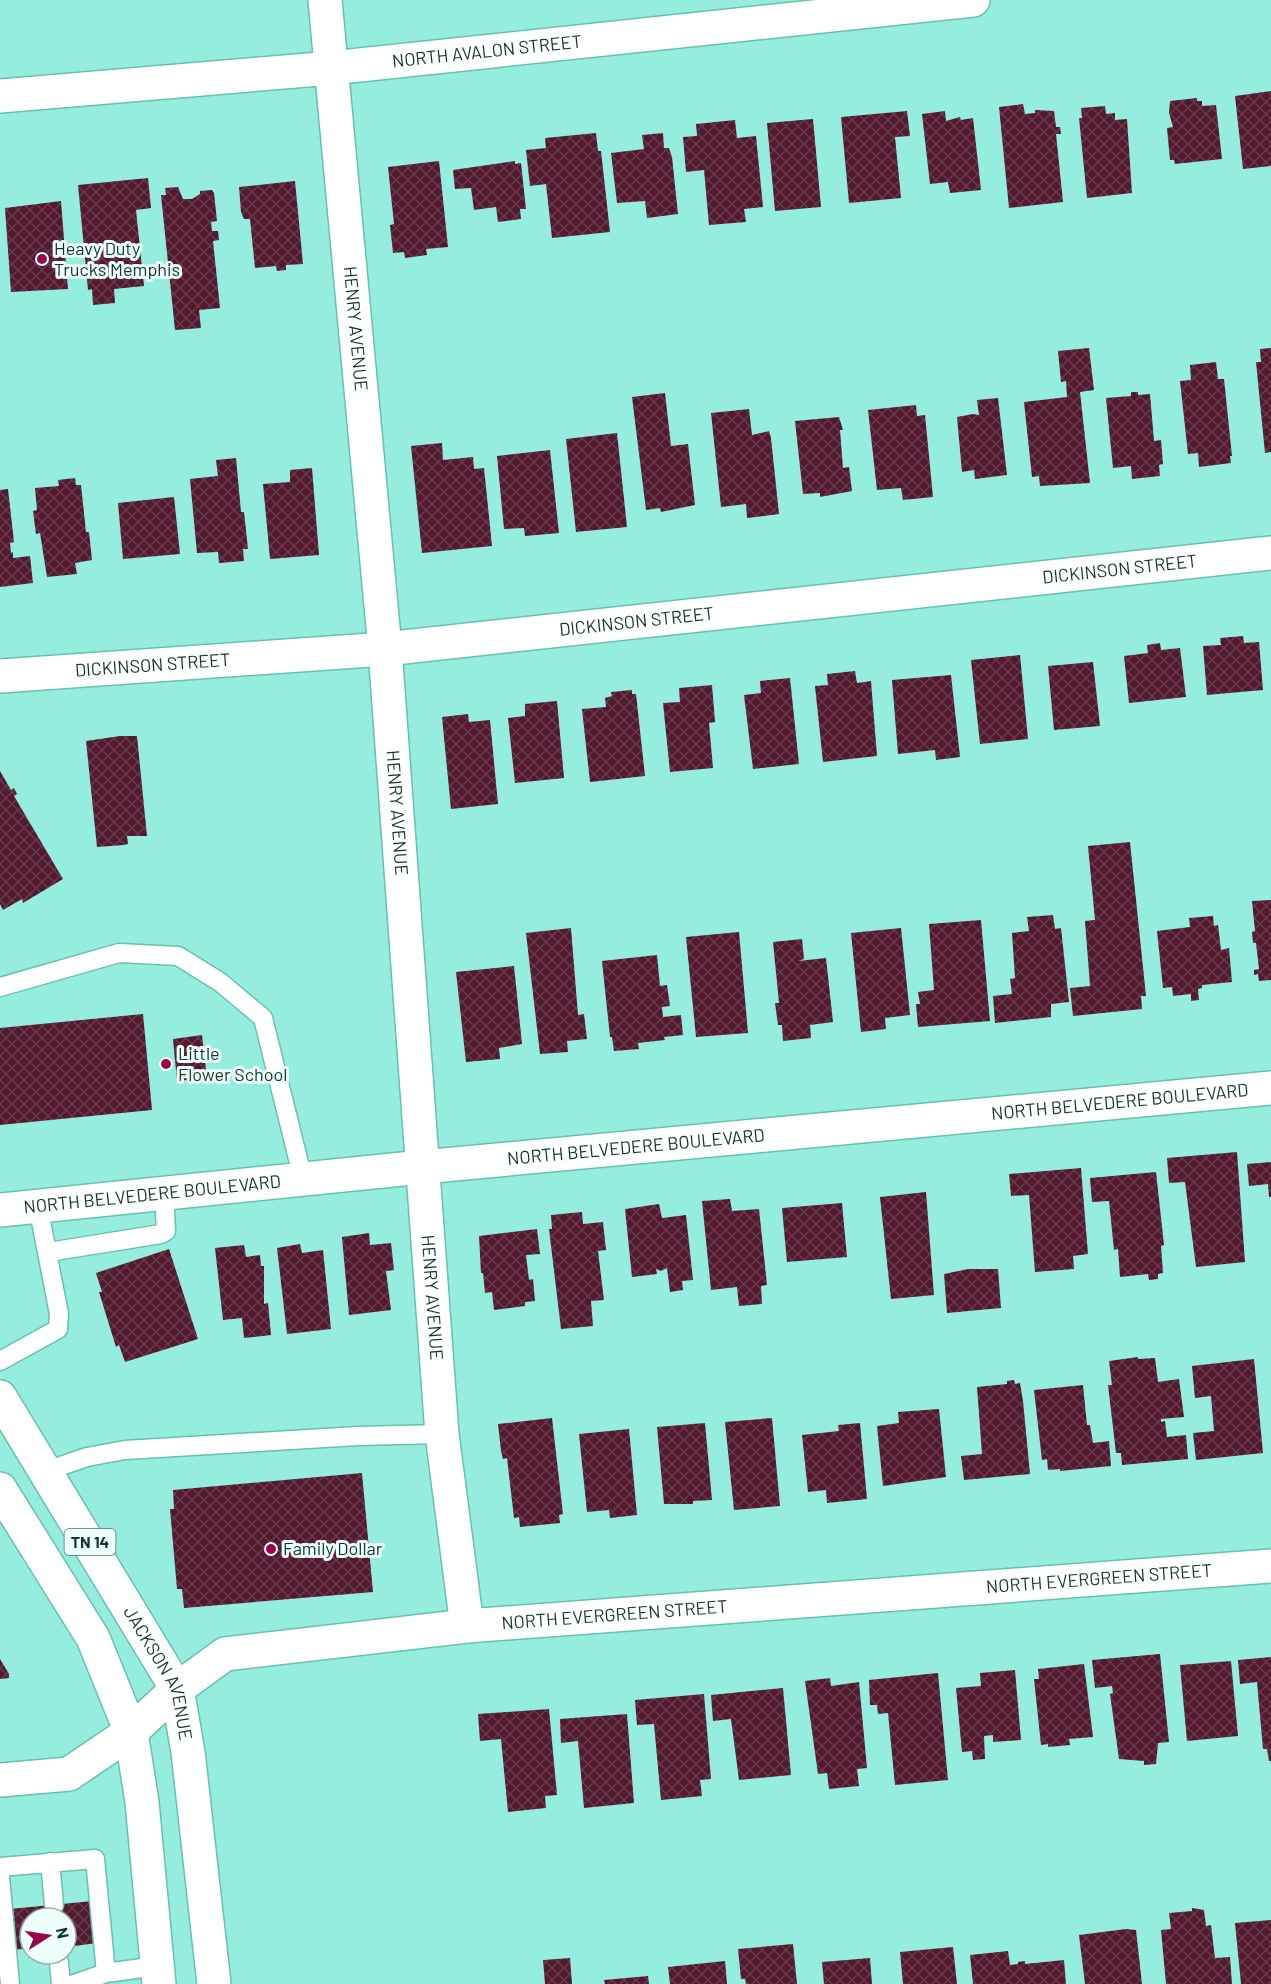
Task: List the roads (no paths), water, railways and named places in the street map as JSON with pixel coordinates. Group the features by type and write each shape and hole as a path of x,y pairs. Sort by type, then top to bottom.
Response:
{"street":[{"name":"HENRY AVENUE","path":"325,0 385,649 442,1434 468,1626"},
{"name":"NORTH AVALON STREET","path":"0,96 331,68 973,0"},
{"name":"DICKINSON STREET","path":"0,676 385,649 1271,554"},
{"name":"NORTH BELVEDERE BOULEVARD","path":"0,1210 422,1167 1271,1088"},
{"name":"JACKSON AVENUE","path":"0,1397 177,1689 188,1752 214,1984"},
{"name":"TN 14","path":"0,1489 93,1638 131,1732 142,1802 158,1975"},
{"name":"NORTH EVERGREEN STREET","path":"0,1780 69,1774 131,1732 177,1689 225,1654 468,1626 1271,1566"}],"lane":[{"path":"0,987 119,953 178,956 220,982 263,1018 303,1179"},
{"path":"48,1249 55,1251 166,1232 164,1193"},
{"path":"0,1362 58,1329 59,1314 38,1206"},
{"path":"46,1472 87,1456 125,1450 358,1436 442,1434"},
{"path":"0,1867 95,1859 106,1973"},
{"path":"50,1862 54,1905"},
{"path":"0,1877 10,1984"},
{"path":"59,1966 61,1984"},
{"path":"74,1984 106,1973 158,1975"}],"place":[{"name":"Heavy Duty Trucks Memphis","path":"42,259"},
{"name":"Little Flower School","path":"166,1064"},
{"name":"Family Dollar","path":"271,1549"}]}
